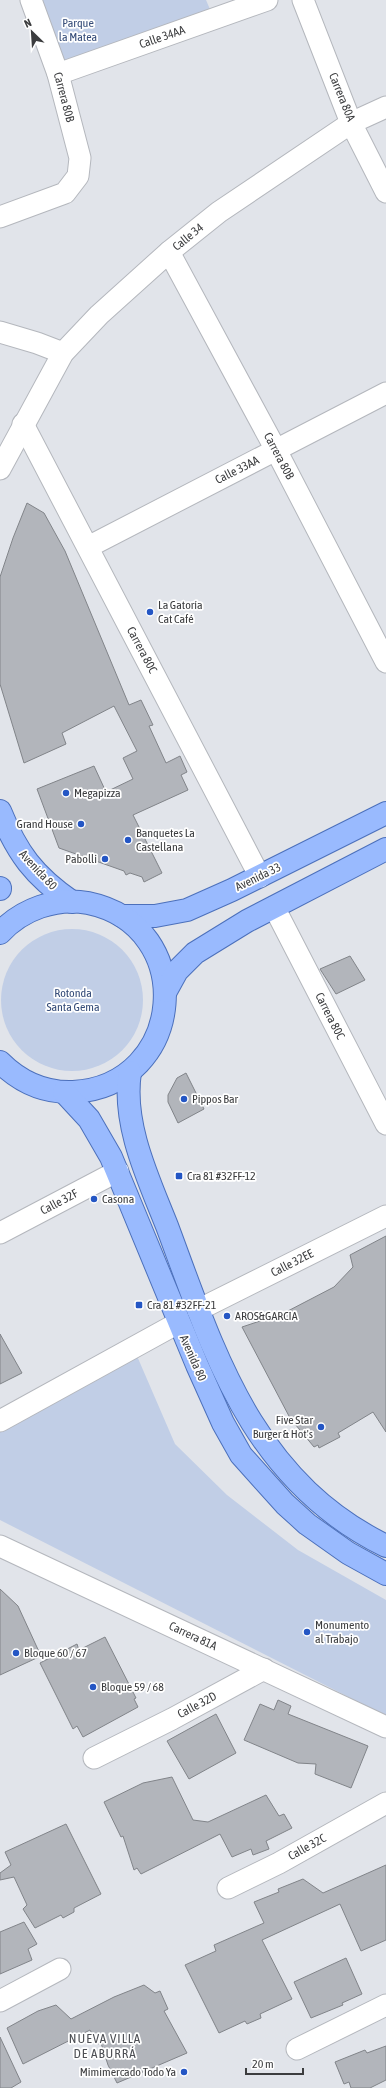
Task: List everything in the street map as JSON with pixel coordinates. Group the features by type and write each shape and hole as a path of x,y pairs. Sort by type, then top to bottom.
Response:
{"main road":[{"name":"Avenida 80","path":"0,811 11,838 24,859 53,889 72,902"},
{"name":"Avenida 33","path":"122,916 155,916 187,910 260,877 386,813"},
{"path":"166,991 177,971 195,954 247,921 386,849"},
{"path":"0,933 8,925 30,910 56,902 72,902 102,906 122,916 140,931 153,948 162,969 166,991 164,1014 158,1036 146,1055 130,1072 110,1084 87,1091 64,1092 34,1086 21,1079 1,1064"},
{"name":"Avenida 80","path":"130,1072 128,1099 138,1147 198,1310 233,1391 254,1427 269,1448 291,1474 336,1516 359,1532 386,1546"},
{"name":"Avenida 80","path":"64,1092 89,1119 100,1135 118,1172 178,1323 223,1423 241,1455 285,1504 307,1524 348,1553 386,1574"}],"street":[{"name":"Carrera 80B","path":"0,217 65,193 78,176 80,158 58,74 31,0"},
{"name":"Calle 34AA","path":"58,74 267,0"},
{"name":"Carrera 80A","path":"303,0 351,123 386,192"},
{"name":"Calle 34","path":"63,353 99,315 170,252 225,208 351,123 386,107"},
{"name":"Carrera 80B","path":"170,252 276,450 386,662"},
{"path":"0,332 37,343 63,353 23,424 0,469"},
{"name":"Calle 33AA","path":"88,547 386,393"},
{"name":"Carrera 80C","path":"23,424 260,877"},
{"name":"Carrera 80C","path":"274,907 386,1124"},
{"name":"Calle 32F","path":"0,1233 118,1172"},
{"name":"Calle 32EE","path":"198,1310 386,1216"},
{"path":"0,1421 178,1323"},
{"name":"Carrera 81A","path":"0,1546 386,1727"},
{"name":"Calle 32D","path":"94,1758 172,1719 264,1669"},
{"name":"Calle 32C","path":"228,1888 278,1863 386,1803"},
{"path":"0,2001 60,1969"},
{"path":"297,2049 386,2005"}],"green space":[{"name":"Parque la Matea","path":"35,0 206,0 212,14 60,68"},
{"name":"Rotonda Santa Gema","path":"65,929 79,929 106,937 127,955 138,973 142,986 142,1014 135,1034 117,1055 106,1063 93,1068 79,1071 65,1071 38,1063 17,1045 9,1034 4,1021 1,1007 1,993 9,966 27,945 38,937 51,932"},
{"path":"137,1356 175,1444 227,1495 298,1550 386,1600 386,1716 0,1520 0,1425"}],"building":[{"path":"27,503 44,513 65,551 129,705 141,700 153,725 149,726 166,763 180,756 187,772 181,775 188,790 133,815 162,873 144,882 142,877 130,873 126,875 124,871 59,848 37,789 94,766 106,792 133,779 123,758 137,751 114,706 62,733 66,744 24,763 0,684 0,577"},
{"path":"350,956 365,980 336,994 320,969"},
{"name":"Pippos Bar","path":"186,1073 204,1109 178,1123 168,1102 168,1095 177,1078"},
{"path":"386,1236 386,1432 373,1412 338,1433 340,1437 319,1448 318,1445 314,1447 290,1418 242,1327 284,1313 334,1287 353,1267 350,1255"},
{"path":"0,1334 22,1373 0,1384"},
{"path":"0,1589 18,1606 41,1656 0,1675"},
{"name":"Bloque 59 / 68","path":"105,1637 136,1698 134,1699 138,1707 83,1737 77,1726 73,1729 40,1663 77,1644 79,1650"},
{"path":"278,1700 291,1706 288,1714 368,1746 351,1788 315,1774 316,1764 298,1763 244,1740 260,1704 274,1710"},
{"path":"216,1714 236,1753 189,1779 167,1741"},
{"path":"172,1777 193,1820 208,1822 266,1795 279,1816 284,1814 292,1828 266,1841 269,1849 253,1855 251,1849 232,1857 220,1834 141,1874 137,1868 134,1870 123,1836 121,1837 104,1802 143,1783"},
{"path":"66,1824 101,1894 74,1908 74,1912 63,1918 61,1915 35,1928 23,1909 27,1905 14,1877 0,1880 0,1873 11,1865 5,1852"},
{"path":"386,1865 386,1940 361,1951 340,1904 262,1940 292,1999 260,2014 261,2018 247,2024 245,2021 219,2033 185,1965 216,1951 214,1945 264,1923 254,1902 279,1892 278,1889 303,1879 323,1893"},
{"path":"24,1922 37,1944 28,1949 32,1960 0,1974 0,1932"},
{"path":"346,1958 362,1994 342,2003 343,2005 311,2018 294,1982"},
{"path":"144,1985 155,1993 160,1991 168,2009 164,2011 187,2053 117,2083 108,2065 101,2043 98,2044 90,2030 23,2064 7,2028 38,2011 56,2005 71,2019 114,1997"},
{"path":"0,2037 21,2082 11,2088 0,2088"},
{"path":"386,2046 386,2080 370,2088 351,2088 349,2082 344,2084 335,2062 365,2050 367,2053"}],"place":[{"name":"La Gatoría Cat Café","path":"150,612"},
{"name":"Megapizza","path":"66,793"},
{"name":"Grand House","path":"81,824"},
{"name":"Banquetes La Castellana","path":"128,840"},
{"name":"Pabolli","path":"105,859"},
{"name":"Pippos Bar","path":"184,1099"},
{"name":"Cra 81 #32FF-12","path":"179,1176"},
{"name":"Casona","path":"94,1199"},
{"name":"Cra 81 #32FF-21","path":"139,1305"},
{"name":"AROS&GARCIA","path":"227,1316"},
{"name":"Five Star Burger & Hot's","path":"321,1427"},
{"name":"Monumento al Trabajo","path":"307,1632"},
{"name":"Bloque 60 / 67","path":"16,1653"},
{"name":"Bloque 59 / 68","path":"93,1687"},
{"name":"Mimimercado Todo Ya","path":"184,2072"}],"district":[{"name":"NUEVA VILLA DE ABURRÁ","path":"105,2046"}]}
